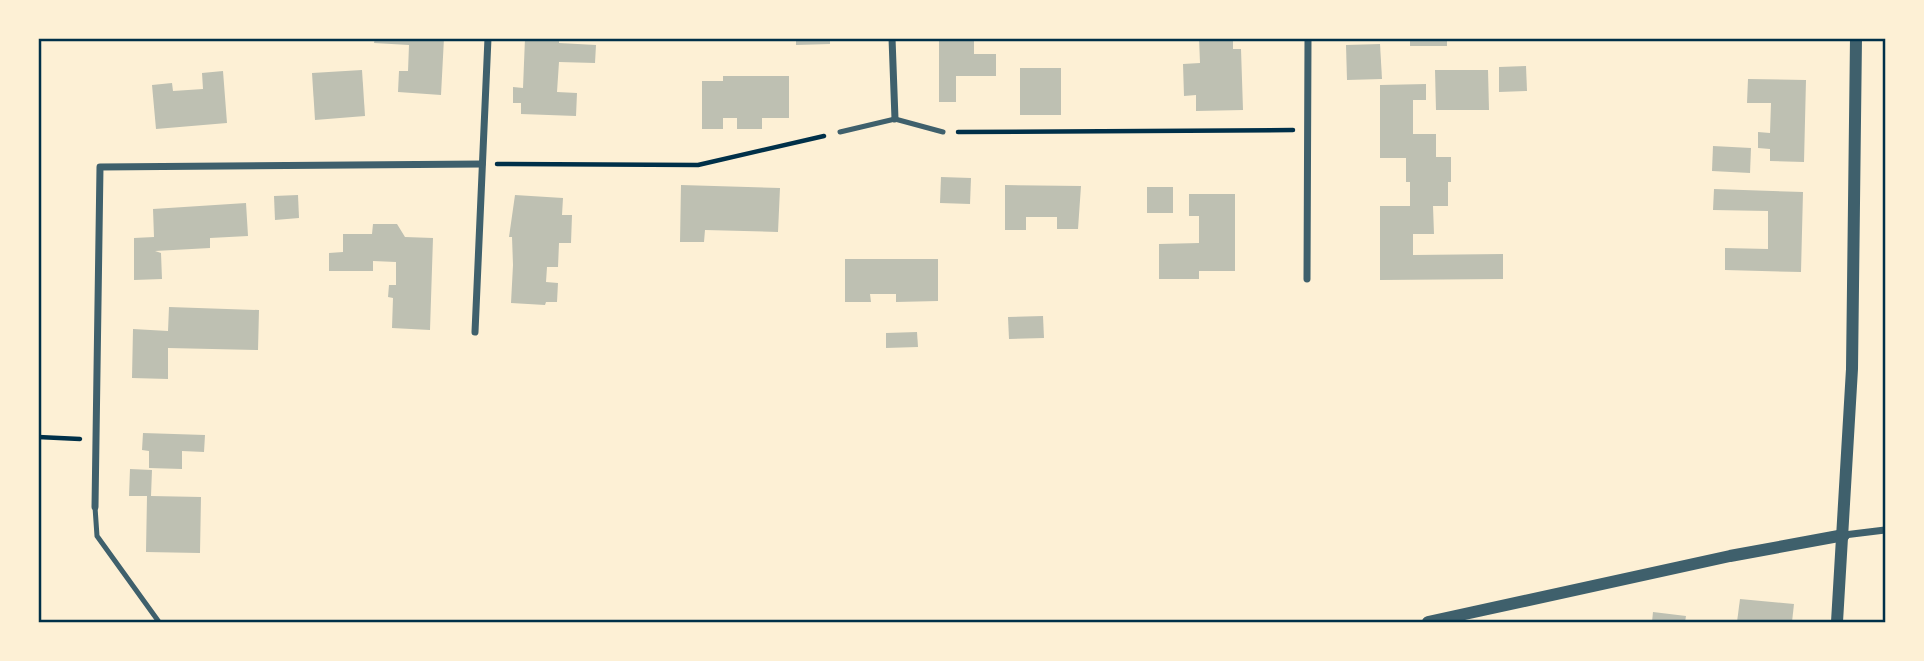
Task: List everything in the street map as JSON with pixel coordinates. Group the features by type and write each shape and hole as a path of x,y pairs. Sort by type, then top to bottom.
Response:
{"street":[{"path":"475,332 488,38"},
{"path":"891,38 895,119"},
{"path":"1307,279 1308,38"},
{"path":"1837,622 1852,369 1856,38"},
{"path":"95,508 100,167 482,164"},
{"path":"1428,622 1730,556 1885,530"}],"lane":[{"path":"840,132 895,119 943,132"},
{"path":"95,508 97,536 159,622"}],"path":[{"path":"943,132 1308,131"},
{"path":"482,164 698,165 840,132"},
{"path":"38,437 97,439"}],"building":[{"path":"375,38 444,38 441,95 398,92 399,71 408,71 409,45 374,43"},
{"path":"525,38 559,38 559,43 596,45 595,63 559,62 557,92 577,93 576,116 521,114 521,103 513,103 513,87 523,88"},
{"path":"796,38 830,38 830,44 796,45"},
{"path":"939,38 974,38 974,54 996,54 996,76 956,76 956,102 939,102"},
{"path":"1199,38 1233,38 1233,49 1241,49 1243,110 1196,111 1196,95 1184,96 1183,64 1200,63"},
{"path":"1410,38 1447,38 1447,46 1410,46"},
{"path":"1380,44 1382,79 1347,80 1346,45"},
{"path":"1526,66 1527,91 1499,92 1499,67"},
{"path":"1020,68 1061,68 1061,115 1020,115"},
{"path":"362,70 365,116 315,120 312,73"},
{"path":"1435,70 1488,70 1489,110 1436,110"},
{"path":"223,71 227,123 156,129 152,85 172,83 173,91 203,89 202,73"},
{"path":"723,76 789,76 789,118 762,118 762,129 737,129 737,118 723,118 723,129 702,129 702,81 723,81"},
{"path":"1748,79 1806,80 1804,162 1770,161 1770,149 1758,148 1758,132 1770,133 1771,103 1747,103"},
{"path":"1426,84 1426,100 1413,100 1413,134 1436,134 1436,157 1451,157 1451,182 1448,182 1448,206 1433,206 1434,234 1413,234 1413,255 1503,254 1503,279 1380,280 1380,206 1410,206 1410,182 1406,182 1406,158 1380,158 1380,85"},
{"path":"1713,146 1751,148 1750,173 1712,171"},
{"path":"941,177 971,178 970,204 940,203"},
{"path":"681,185 780,188 778,232 705,230 704,242 680,242"},
{"path":"1005,185 1081,186 1078,229 1057,229 1057,217 1026,217 1026,230 1005,230"},
{"path":"1147,187 1173,187 1173,213 1147,213"},
{"path":"1714,189 1803,192 1801,272 1725,270 1725,248 1768,249 1768,211 1713,210"},
{"path":"1189,194 1235,194 1235,271 1199,271 1199,279 1159,279 1159,244 1199,243 1199,216 1189,216"},
{"path":"298,195 299,218 275,220 274,196"},
{"path":"515,195 563,198 562,215 572,215 571,243 559,243 558,267 547,267 546,282 558,283 557,302 546,302 545,305 511,303 513,265 512,237 509,237"},
{"path":"246,203 248,236 210,238 210,248 155,251 161,253 162,279 134,280 134,238 154,237 153,209"},
{"path":"373,224 397,224 405,237 433,238 430,330 392,328 393,298 388,297 389,285 396,285 396,262 373,261 373,271 329,271 329,253 343,252 343,234 372,234"},
{"path":"845,259 938,259 938,301 896,302 896,294 870,294 871,302 845,302"},
{"path":"169,307 259,310 258,350 168,348 168,379 132,378 133,329 168,331"},
{"path":"1043,316 1044,338 1009,339 1008,317"},
{"path":"917,332 918,347 886,348 886,333"},
{"path":"143,433 205,435 204,452 182,451 182,469 149,468 149,451 142,450"},
{"path":"130,469 152,470 151,496 201,497 200,553 146,552 147,496 129,496"},
{"path":"1740,599 1794,604 1792,622 1737,622"},
{"path":"1653,612 1686,616 1685,622 1652,622"}]}
